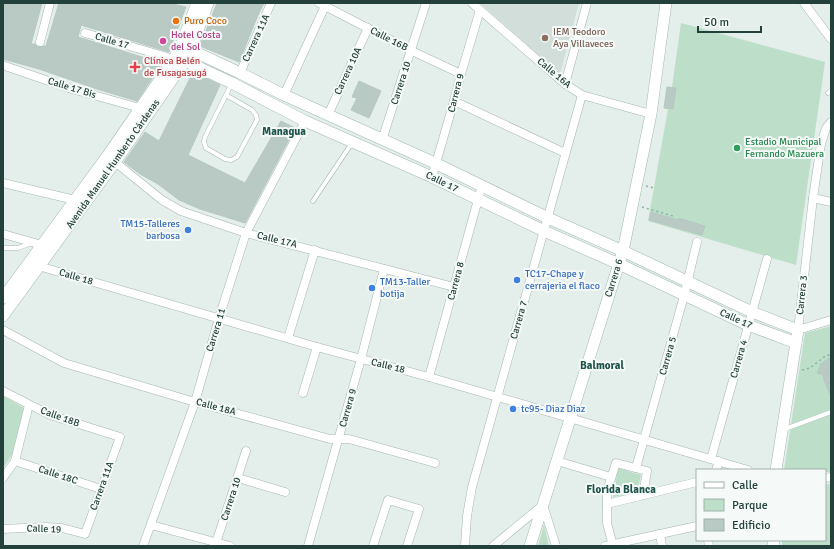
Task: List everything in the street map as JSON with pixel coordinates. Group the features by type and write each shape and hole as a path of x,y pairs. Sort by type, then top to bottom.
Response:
{"street":[{"path":"40,42 50,3"},
{"name":"Avenida Manuel Humberto Cárdenas","path":"185,49 197,3"},
{"name":"Avenida Manuel Humberto Cárdenas","path":"3,316 115,162 179,60 208,3"},
{"name":"Carrera 11A","path":"240,73 271,3"},
{"name":"Carrera 10","path":"382,140 412,51 426,3"},
{"name":"Calle 16A","path":"472,3 481,8 565,84 582,95 651,114"},
{"path":"565,84 586,3"},
{"name":"Carrera 6","path":"530,546 623,251 651,114 666,3"},
{"path":"804,3 830,36"},
{"path":"284,95 322,5"},
{"name":"Calle 16B","path":"322,5 461,74"},
{"name":"Carrera 9","path":"432,177 481,8"},
{"name":"Carrera 10A","path":"328,115 368,28"},
{"name":"Calle 17","path":"85,33 179,60 232,83 305,121 432,177 684,296 748,325 796,343"},
{"name":"Calle 17","path":"185,49 437,164 548,218 623,251 752,312 798,330"},
{"name":"Avenida Manuel Humberto Cárdenas","path":"3,298 28,263 37,244 74,200 108,155 140,108 179,60"},
{"name":"Calle 17 Bis","path":"5,66 72,89 140,108"},
{"name":"Carrera 7","path":"465,546 467,516 472,487 582,95"},
{"path":"454,101 565,153"},
{"name":"Carrera 11","path":"143,546 195,402 219,318 246,233 305,121"},
{"name":"Carrera 3","path":"776,469 798,330 813,198 821,144 826,128 831,122"},
{"name":"Calle 17A","path":"115,162 154,194 181,211 246,233 454,287"},
{"path":"3,183 74,200"},
{"name":"Carrera 8","path":"429,377 482,185"},
{"path":"813,198 831,202"},
{"path":"3,234 37,244"},
{"name":"Carrera 5","path":"636,468 688,282 697,242"},
{"path":"288,338 315,250"},
{"name":"Carrera 4","path":"716,469 715,460 748,325 767,259"},
{"name":"Calle 18","path":"28,263 317,347 497,396 745,469"},
{"name":"Carrera 9","path":"308,546 361,359 384,269"},
{"path":"798,330 831,320"},
{"name":"Calle 18A","path":"3,330 64,363 195,402 330,439 349,439 436,462"},
{"path":"303,393 317,347"},
{"name":"Calle 18B","path":"3,391 50,416 120,437"},
{"path":"3,478 14,461 29,405"},
{"name":"Carrera 11A","path":"85,534 120,437"},
{"name":"Carrera 10","path":"216,544 246,451"},
{"name":"Calle 18C","path":"14,461 101,489"},
{"path":"557,461 611,477"},
{"path":"643,495 647,471 616,463 611,477 607,504 610,545 696,526"},
{"path":"238,478 285,492"},
{"path":"607,504 696,482"},
{"path":"373,546 388,500 418,509 407,546"},
{"path":"493,546 543,505 556,546"},
{"path":"151,525 216,544 230,546"},
{"name":"Calle 19","path":"3,529 62,528 85,534"},
{"path":"660,534 662,546"}],"lane":[{"path":"226,95 252,110 256,114 257,120 237,157 231,160 225,159 206,148 204,142 205,137 226,95 232,83"},
{"path":"313,201 353,142"},
{"path":"3,248 18,248 37,244"},
{"path":"783,430 831,412"}],"path":[{"path":"632,205 673,216"},
{"path":"792,370 799,371 810,368 824,357 831,354"}],"shaded area":[{"name":"IEM Teodoro Aya Villaveces","path":"480,3 579,3 560,74"}],"green space":[{"name":"Estadio Municipal Fernando Mazuera","path":"681,23 825,62 796,265 648,221 668,109 664,108 667,87 672,87"},
{"path":"831,326 831,472 826,472 826,469 784,469 805,333"},
{"path":"3,396 24,408 12,455 3,468"},
{"path":"618,468 641,475 637,493 613,497"},
{"path":"831,484 831,546 782,546 782,541 826,541 826,485"},
{"path":"544,524 549,546 538,546"}],"building":[{"path":"3,3 42,3 31,44 35,44 39,47 46,46 59,3 169,3 186,7 169,52 81,25 78,37 158,62 160,66 137,101 39,69 3,59"},
{"path":"217,3 264,3 239,62 200,46"},
{"path":"193,72 220,85 188,155 245,183 281,121 295,128 245,223 200,209 179,200 158,184 140,174 124,162 145,132 159,141"},
{"path":"359,81 381,91 369,118 351,110 357,98 352,97"},
{"path":"667,87 676,88 673,109 664,108"},
{"path":"651,212 705,226 702,235 649,220"},
{"path":"831,357 831,397 823,375 817,373 821,364"}],"place":[{"name":"Puro Coco","path":"176,21"},
{"name":"IEM Teodoro Aya Villaveces","path":"545,38"},
{"name":"Hotel Costa del Sol","path":"163,41"},
{"name":"Clínica Belén de Fusagasugá","path":"135,67"},
{"name":"Estadio Municipal Fernando Mazuera","path":"737,148"},
{"name":"TM15-Talleres barbosa","path":"188,230"},
{"name":"TC17-Chape y cerrajeria el flaco","path":"517,280"},
{"name":"TM13-Taller botija","path":"372,288"},
{"name":"tc95- Diaz Diaz","path":"513,409"}],"district":[{"name":"Managua","path":"284,131"},
{"name":"Balmoral","path":"602,365"},
{"name":"Florida Blanca","path":"621,489"}]}
